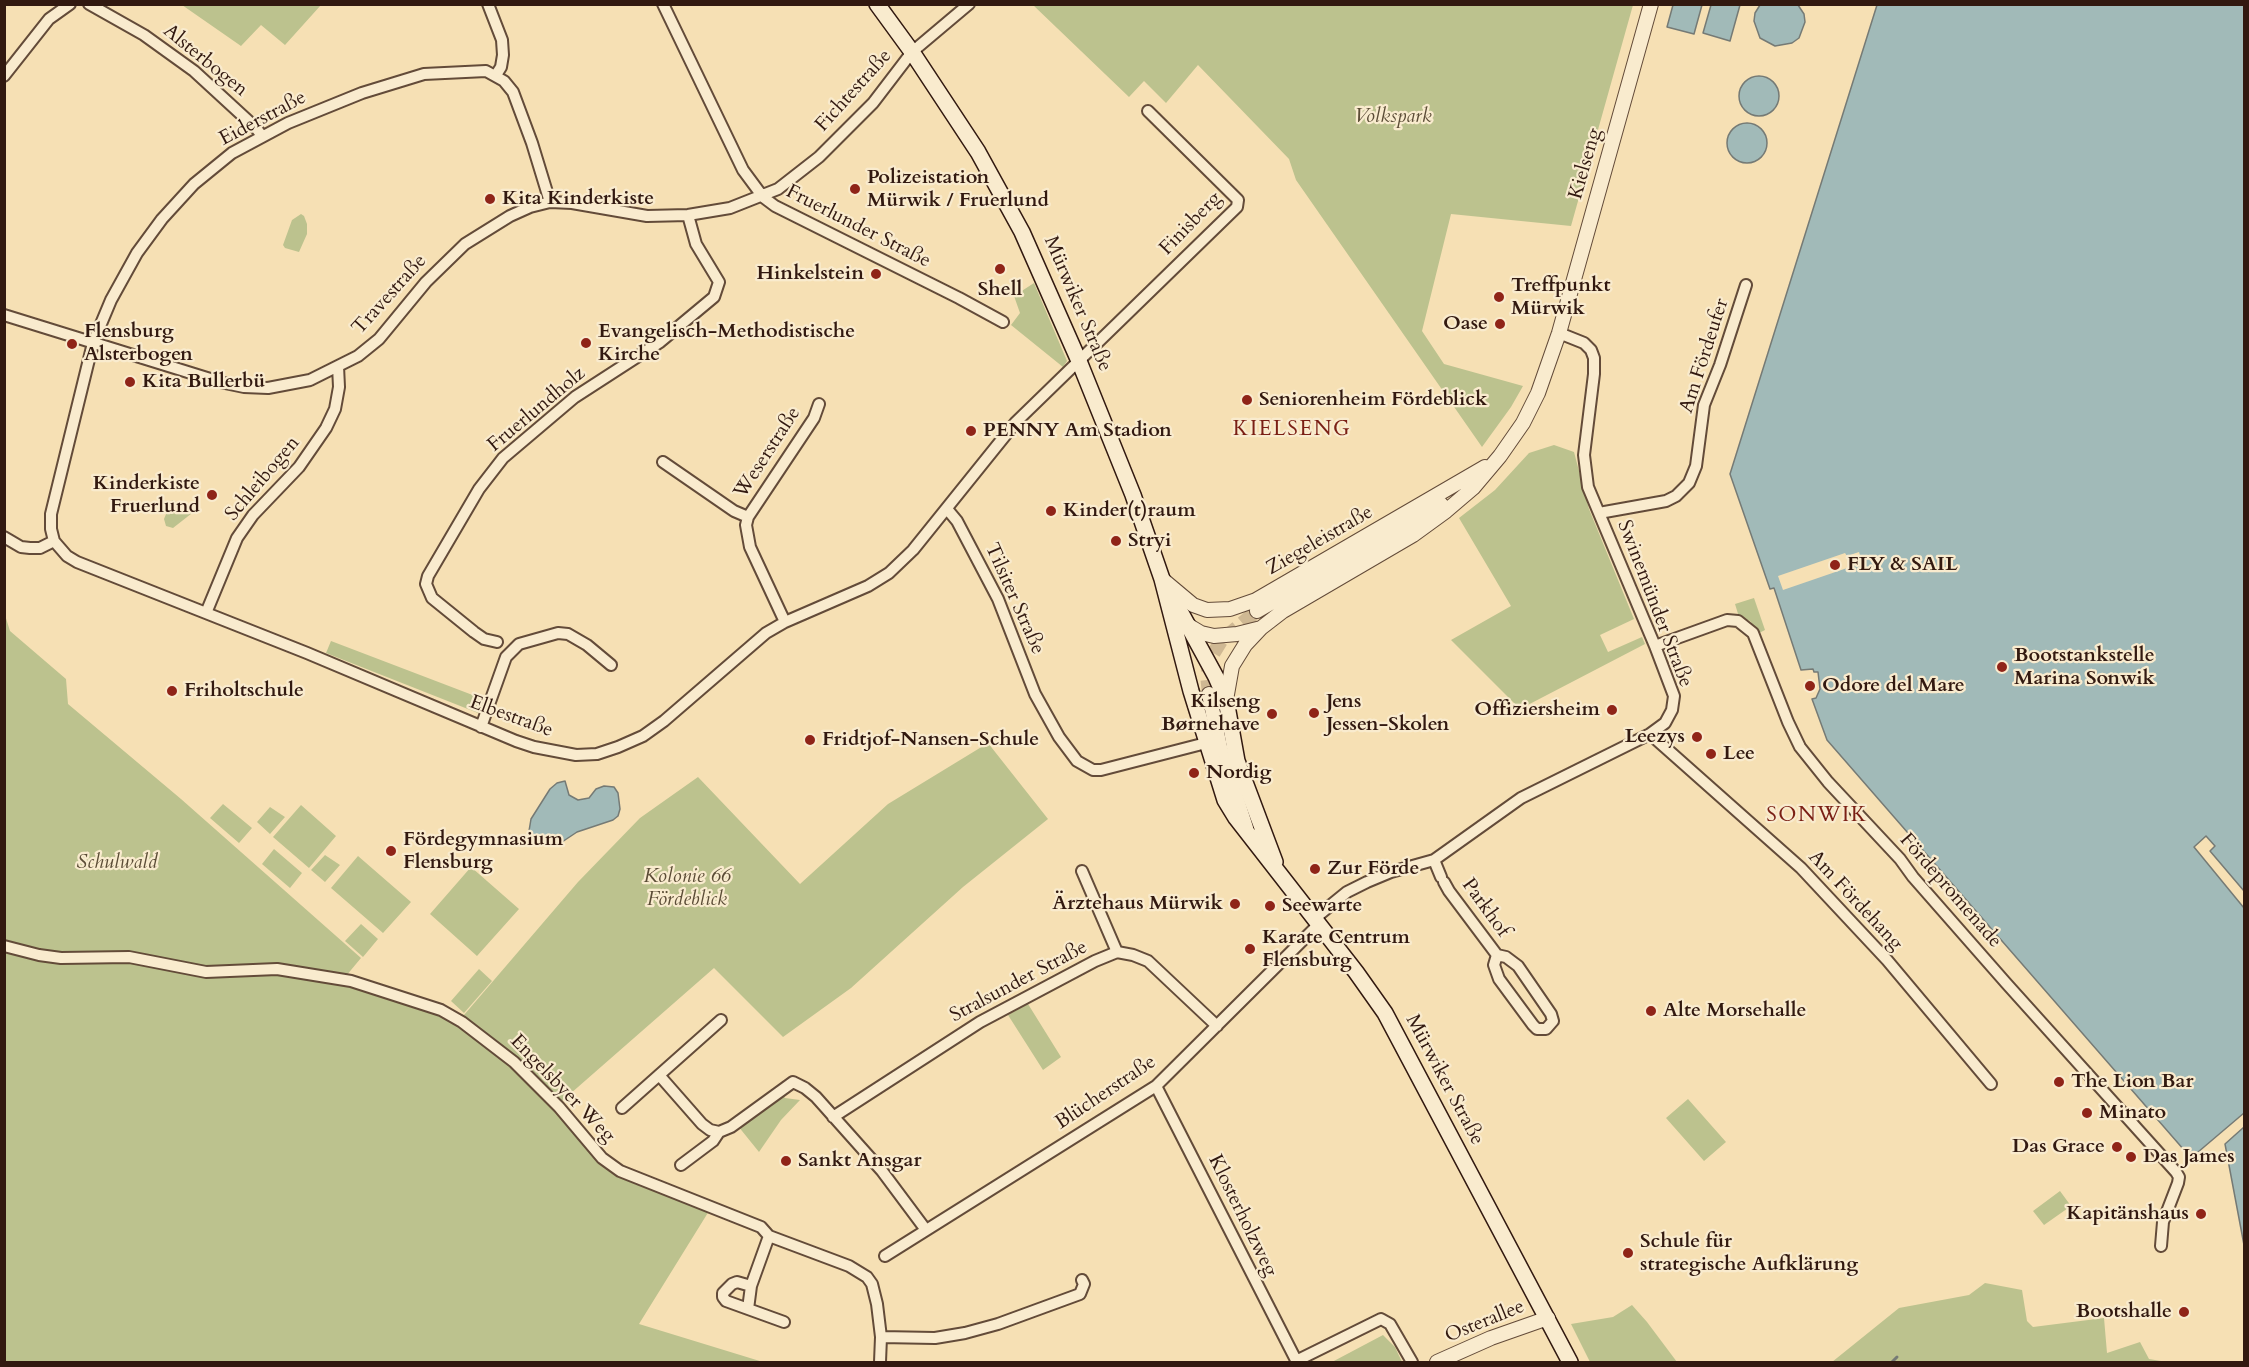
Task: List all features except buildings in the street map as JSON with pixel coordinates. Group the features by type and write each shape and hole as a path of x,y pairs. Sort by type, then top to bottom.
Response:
{"main road":[{"name":"Mürwiker Straße","path":"876,4 912,52 1001,191 1022,232 1079,361 1133,495 1162,579 1191,692 1225,800 1247,833 1356,972 1384,1013 1570,1362"},
{"name":"Mürwiker Straße","path":"1162,579 1216,677 1226,700 1237,760 1281,876"}],"street":[{"path":"4,76 50,19 70,4"},
{"name":"Alsterbogen","path":"88,4 144,35 194,71 262,136"},
{"path":"488,4 502,39 501,67 496,75 513,92 550,202"},
{"name":"Fruerlunder Straße","path":"663,4 743,170 763,196 775,206 916,276 1002,322"},
{"name":"Fichtestraße","path":"763,196 791,181 819,157 873,103 912,52 969,4"},
{"name":"Kielseng","path":"1559,333 1651,4"},
{"name":"Eiderstraße","path":"54,541 51,514 93,343 120,282 143,244 194,184 232,153 262,136 331,104 424,74 470,71 496,75"},
{"name":"Finisberg","path":"1079,361 1237,207 1238,200 1149,111"},
{"name":"Travestraße","path":"4,315 220,382 244,387 268,388 294,385 310,380 358,356 379,339 426,282 465,244 510,216 530,207 550,202 572,203 647,216 688,215 730,208 763,196"},
{"name":"Fruerlundholz","path":"497,642 484,639 474,633 432,598 426,584 428,576 479,489 503,458 575,397 660,342 714,297 719,282 696,244 688,215"},
{"name":"Am Fördeufer","path":"1599,513 1666,501 1677,496 1689,483 1696,466 1704,405 1720,365 1746,285"},
{"name":"Ziegeleistraße","path":"1226,700 1232,666 1245,645 1261,628 1283,611 1413,535 1473,488 1512,439 1528,413 1538,393 1559,333"},
{"name":"Swinemünder Straße","path":"1317,921 1347,892 1390,872 1434,860 1521,798 1650,734 1665,723 1672,710 1674,696 1588,487 1584,455 1594,358 1591,350 1584,343 1559,333"},
{"path":"947,509 1016,422 1079,361"},
{"name":"Schleibogen","path":"206,613 237,538 253,515 299,466 326,428 335,409 339,387 338,366"},
{"name":"Weserstraße","path":"785,622 750,547 747,518 814,417 819,404"},
{"name":"Ziegeleistraße","path":"1162,579 1193,605 1207,610 1230,609 1256,600 1494,461"},
{"name":"Ziegeleistraße","path":"1257,611 1433,509 1468,484 1494,461"},
{"path":"663,462 747,518"},
{"name":"Elbestraße","path":"54,541 67,556 77,562 481,727 534,747 576,755 597,754 643,736 766,633 785,622 850,595 889,573 913,550 947,509"},
{"name":"Tilsiter Straße","path":"947,509 957,521 998,599 1040,703 1059,737 1077,761 1093,770 1101,770 1206,743"},
{"path":"4,537 21,547 30,548 40,548 54,541"},
{"path":"1167,595 1174,610 1188,626"},
{"name":"Fördepromenade","path":"1655,646 1728,620 1738,621 1753,633 1800,747 1828,782 1900,859 1913,877 2006,983 2176,1172 2179,1177 2178,1183 2163,1222 2161,1246"},
{"name":"Ziegeleistraße","path":"1188,626 1201,633 1214,636 1237,634 1261,628"},
{"path":"481,727 506,657 519,644 558,633 568,634 578,638 611,665"},
{"path":"1209,694 1220,747 1247,833"},
{"name":"Am Fördehang","path":"1650,734 1801,868 1887,960 1991,1084"},
{"name":"Parkhof","path":"1434,860 1449,891 1497,955 1513,960 1551,1014 1553,1021 1546,1029 1537,1029 1533,1025 1499,979 1494,965 1497,955"},
{"path":"1082,872 1117,952"},
{"name":"Blücherstraße","path":"885,1256 1156,1086 1317,921"},
{"name":"Engelsbyer Weg","path":"4,946 61,958 129,957 206,972 277,969 351,981 421,1002 462,1022 514,1062 559,1107 602,1158 620,1171 761,1227 769,1236 860,1271 872,1284 881,1337"},
{"name":"Stralsunder Straße","path":"833,1117 980,1022 1095,961 1117,952 1148,961 1217,1026"},
{"path":"622,1108 722,1020"},
{"path":"659,1075 702,1124 710,1130 719,1132"},
{"path":"681,1165 712,1141 719,1132 731,1127 793,1082 816,1096 882,1171 926,1230"},
{"name":"Klosterholzweg","path":"1156,1086 1296,1361"},
{"path":"748,1308 751,1286 769,1236"},
{"path":"880,1362 881,1337 935,1338 998,1324 1080,1294 1082,1280"},
{"path":"751,1286 737,1282 726,1288 723,1293 726,1301 784,1322"},
{"name":"Osterallee","path":"1437,1362 1499,1335 1548,1318"},
{"path":"1296,1361 1381,1319 1390,1324 1412,1362"}],"green space":[{"path":"182,5 321,5 285,45 261,25 241,46"},
{"name":"Volkspark","path":"1033,5 1633,5 1571,226 1451,214 1422,331 1444,364 1523,386 1482,447 1296,180 1289,159 1198,65 1166,103 1144,81 1129,97"},
{"path":"301,214 307,224 307,234 299,252 285,248 283,245 292,220"},
{"path":"1034,283 1067,361 1063,367 1011,325 1020,313 1014,296"},
{"path":"1554,445 1574,452 1589,509 1634,619 1600,635 1608,652 1642,637 1645,644 1520,709 1451,640 1511,606 1459,518 1495,490 1529,453"},
{"path":"172,500 196,510 173,528 166,526 164,519"},
{"path":"1754,598 1765,630 1759,633 1750,621 1739,617 1735,604"},
{"path":"4,612 10,631 66,679 68,704 181,799 361,958 346,976 464,1015 578,882 640,818 698,777 800,884 888,804 988,743 1048,819 963,887 851,988 783,1037 714,968 554,1108 601,1161 709,1211 639,1324 763,1362 5,1362"},
{"path":"331,641 483,699 478,713 326,653"},
{"path":"223,804 252,828 239,843 210,818"},
{"path":"301,805 336,836 309,868 273,837"},
{"path":"270,807 285,817 270,834 257,822"},
{"path":"274,849 302,873 290,888 262,864"},
{"path":"325,855 340,865 325,882 311,870"},
{"path":"358,856 411,902 383,933 331,888"},
{"path":"471,867 519,909 477,956 430,914"},
{"path":"361,924 378,939 363,957 345,941"},
{"path":"479,969 492,981 464,1013 451,1001"},
{"path":"1028,1004 1061,1057 1043,1070 1008,1015"},
{"path":"782,1094 785,1098 800,1100 781,1120 759,1152 738,1126"},
{"path":"1688,1099 1726,1142 1704,1161 1666,1118"},
{"path":"2060,1191 2071,1206 2044,1225 2033,1211"},
{"path":"1985,1283 2022,1290 2027,1321 2033,1327 2104,1318 2107,1353 2140,1342 2149,1359 2167,1362 1832,1362 1899,1308 1969,1295"},
{"path":"1632,1305 1677,1362 1590,1362 1571,1324 1613,1317"},
{"path":"1383,1335 1395,1347 1402,1362 1332,1362"}],"water":[{"path":"1673,5 1702,5 1694,34 1667,27"},
{"path":"1711,5 1740,5 1730,41 1703,33"},
{"path":"1760,5 1798,5 1804,14 1805,22 1799,38 1792,43 1775,46 1760,38 1754,21 1755,13"},
{"path":"1877,5 2244,5 2244,891 2210,851 2215,846 2206,836 2194,847 2244,908 2244,1113 2191,1158 1827,740 1812,699 1816,698 1820,689 1818,672 1814,672 1813,669 1801,670 1774,588 1770,589 1730,474"},
{"path":"1759,76 1767,77 1773,82 1778,88 1778,104 1773,110 1767,115 1759,116 1751,115 1745,110 1740,104 1739,96 1740,88 1745,82 1751,77"},
{"path":"1747,123 1755,124 1761,129 1766,135 1766,151 1761,157 1755,162 1747,163 1739,162 1733,157 1728,151 1727,143 1728,135 1733,129 1739,124"},
{"path":"565,781 569,795 578,800 589,798 596,789 604,786 614,787 618,793 620,809 618,816 613,820 577,832 562,842 544,844 529,831 531,819 550,789 557,783"},
{"path":"2244,1127 2244,1245 2225,1144"}],"pier":[{"path":"1859,552 1861,559 1849,563 1850,567 1783,590 1778,576 1845,553 1847,556"}],"waterway":[{"path":"1892,1362 1897,1357"}],"tunnel":[{"path":"1209,694 1207,675 1213,654 1221,641 1257,611"}],"place":[{"name":"Polizeistation Mürwik / Fruerlund","path":"855,189"},
{"name":"Kita Kinderkiste","path":"490,199"},
{"name":"Shell","path":"1000,269"},
{"name":"Hinkelstein","path":"876,274"},
{"name":"Treffpunkt Mürwik","path":"1499,297"},
{"name":"Oase","path":"1500,324"},
{"name":"Evangelisch-Methodistische Kirche","path":"586,343"},
{"name":"Flensburg Alsterbogen","path":"72,344"},
{"name":"Kita Bullerbü","path":"130,382"},
{"name":"Seniorenheim Fördeblick","path":"1247,400"},
{"name":"PENNY Am Stadion","path":"971,431"},
{"name":"Kinderkiste Fruerlund","path":"212,495"},
{"name":"Kinder(t)raum","path":"1051,511"},
{"name":"Stryi","path":"1116,541"},
{"name":"FLY & SAIL","path":"1835,565"},
{"name":"Bootstankstelle Marina Sonwik","path":"2002,667"},
{"name":"Odore del Mare","path":"1810,686"},
{"name":"Friholtschule","path":"172,691"},
{"name":"Offiziersheim","path":"1612,710"},
{"name":"Jens Jessen-Skolen","path":"1314,713"},
{"name":"Kilseng Børnehave","path":"1272,714"},
{"name":"Leezys","path":"1697,737"},
{"name":"Fridtjof-Nansen-Schule","path":"810,740"},
{"name":"Lee","path":"1711,754"},
{"name":"Nordig","path":"1194,773"},
{"name":"Fördegymnasium Flensburg","path":"391,851"},
{"name":"Zur Förde","path":"1315,869"},
{"name":"Ärztehaus Mürwik","path":"1235,904"},
{"name":"Seewarte","path":"1270,906"},
{"name":"Karate Centrum Flensburg","path":"1250,949"},
{"name":"Alte Morsehalle","path":"1651,1011"},
{"name":"The Lion Bar","path":"2059,1082"},
{"name":"Minato","path":"2087,1113"},
{"name":"Das Grace","path":"2117,1147"},
{"name":"Das James","path":"2131,1157"},
{"name":"Sankt Ansgar","path":"786,1161"},
{"name":"Kapitänshaus","path":"2201,1214"},
{"name":"Schule für strategische Aufklärung","path":"1628,1253"},
{"name":"Bootshalle","path":"2184,1312"}],"district":[{"name":"KIELSENG","path":"1292,430"},
{"name":"SONWIK","path":"1817,816"}],"park label":[{"name":"Schulwald","path":"117,863"},
{"name":"Kolonie 66 Fördeblick","path":"687,888"}]}
